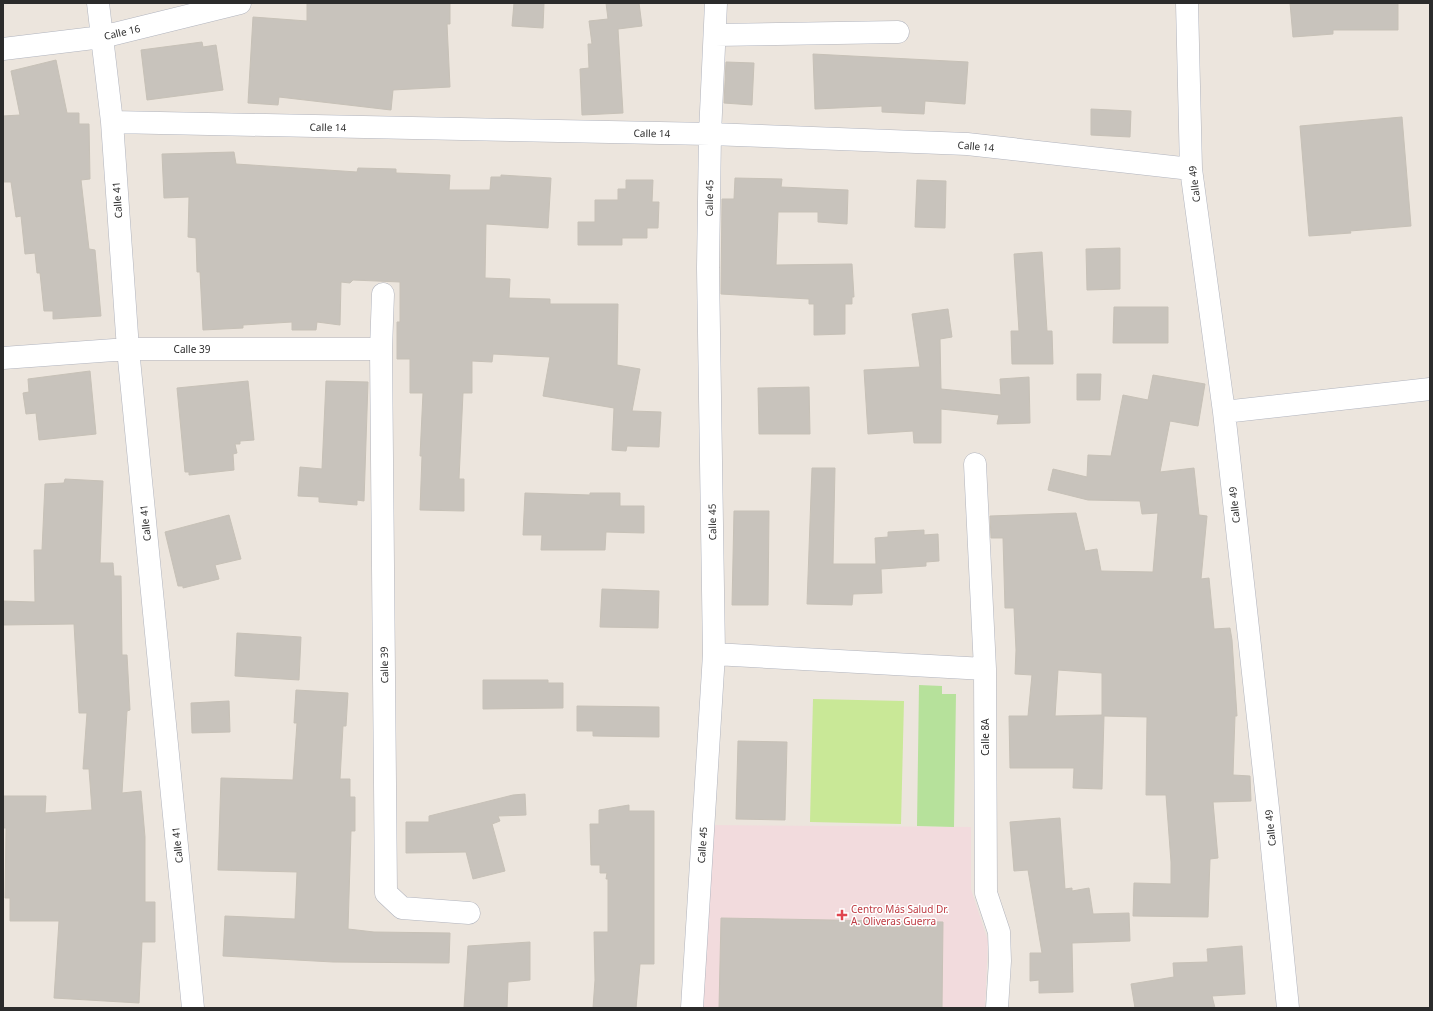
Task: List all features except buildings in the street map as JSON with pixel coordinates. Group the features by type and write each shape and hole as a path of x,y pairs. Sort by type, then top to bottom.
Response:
{"street":[{"name":"Calle 41","path":"98,3 112,122 128,349 193,1008"},
{"name":"Calle 16","path":"3,49 102,37 240,3"},
{"name":"Calle 45","path":"692,1008 714,654 708,268 710,134 716,3"},
{"name":"Calle 49","path":"1187,3 1192,169 1224,412 1268,808 1288,1008"},
{"path":"715,35 898,32"},
{"name":"Calle 14","path":"112,122 710,134 967,144 1192,169"},
{"name":"Calle 39","path":"383,294 381,349 386,893 402,908 469,913"},
{"name":"Calle 39","path":"3,358 128,349 381,349"},
{"path":"1224,412 1430,390"},
{"name":"Calle 8A","path":"975,464 985,669 986,893 999,932 1000,961 997,1008"},
{"path":"714,654 985,669"}],"shaded area":[{"name":"Centro Más Salud Dr. A. Oliveras Guerra","path":"708,825 971,827 971,889 988,941 985,1008 700,1008"}],"green space":[{"path":"919,685 942,686 942,694 956,694 954,827 917,826"},
{"path":"813,699 904,701 901,824 810,822"}],"place":[{"name":"Centro Más Salud Dr. A. Oliveras Guerra","path":"842,915"}]}
